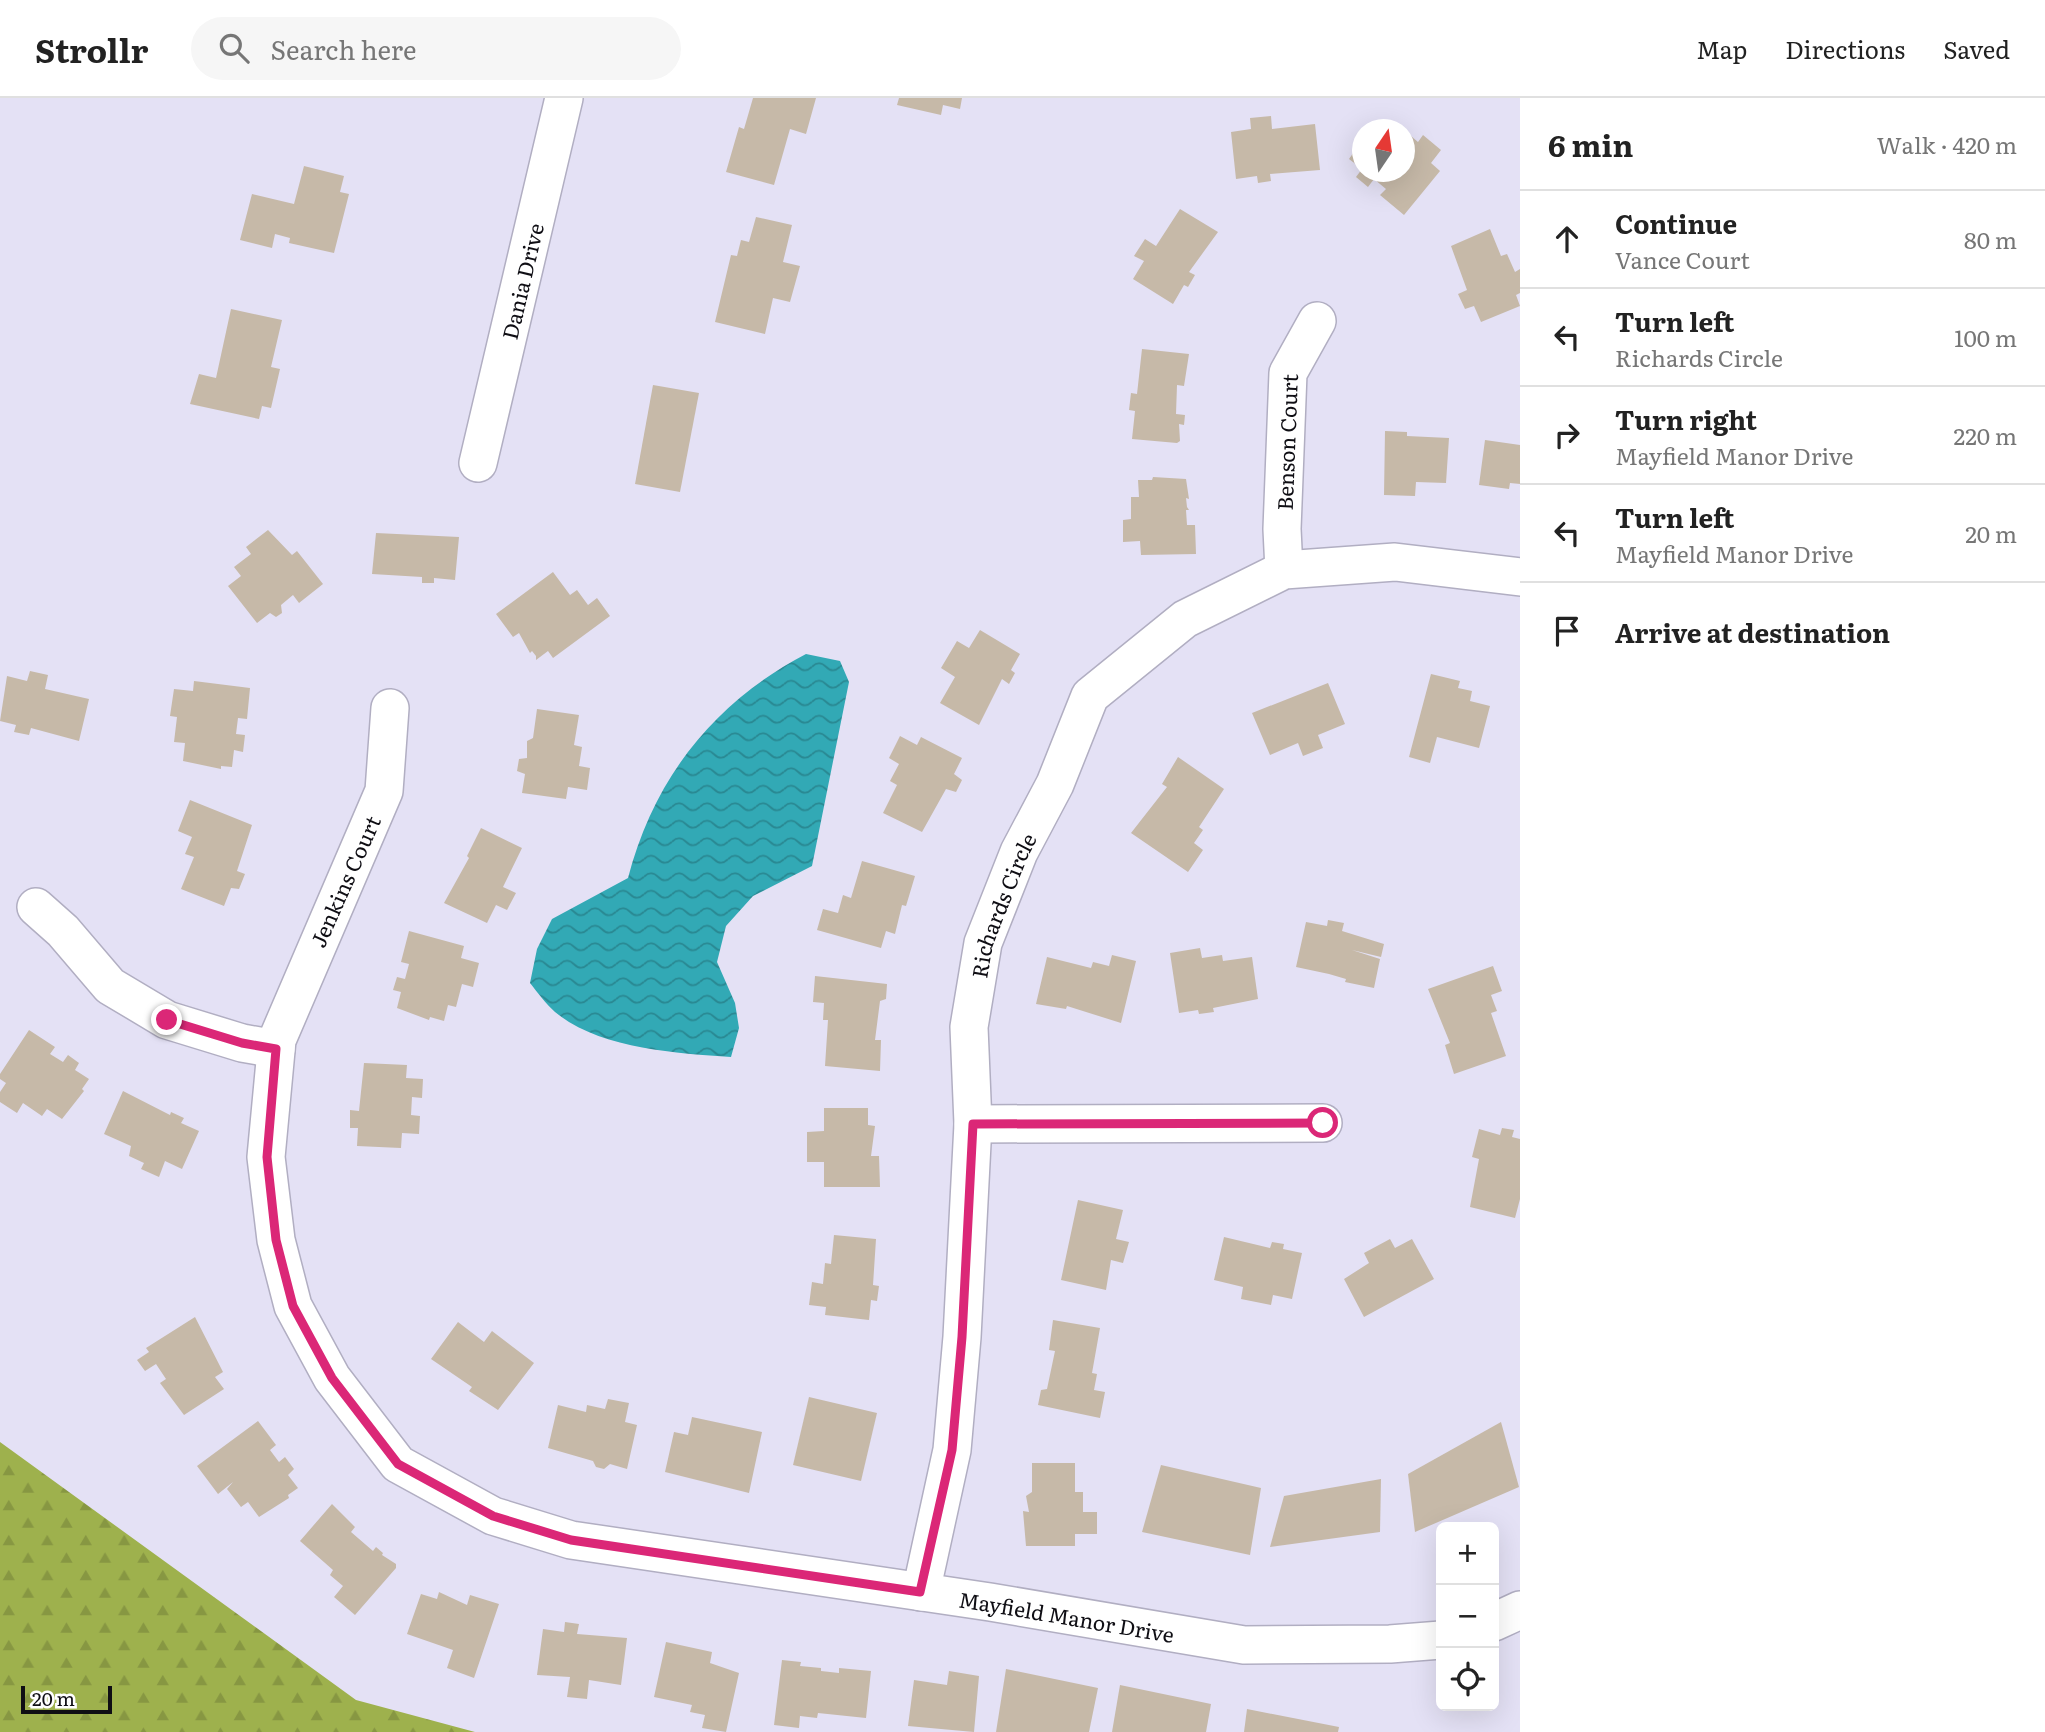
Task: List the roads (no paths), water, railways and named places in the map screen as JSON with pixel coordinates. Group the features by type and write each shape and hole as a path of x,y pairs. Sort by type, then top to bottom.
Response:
{"street":[{"name":"Dania Drive","path":"478,463 564,98"},
{"name":"Benson Court","path":"1284,570 1282,529 1288,373 1317,321"},
{"name":"Richards Circle","path":"920,1592 952,1450 962,1337 973,1124 969,1027 983,943 1018,852 1055,785 1090,696 1185,619 1284,570 1395,562 1520,577"},
{"name":"Jenkins Court","path":"276,1049 309,961 384,791 390,708"},
{"path":"36,908 63,931 110,986 167,1020 242,1043 276,1049"},
{"name":"Mayfield Manor Drive","path":"276,1049 267,1157 276,1240 293,1306 332,1378 398,1464 493,1516 571,1540 920,1592 1244,1645 1390,1644 1436,1640"},
{"path":"973,1124 1323,1123"}],"water":[{"path":"806,654 840,661 849,682 812,866 753,896 726,926 717,962 735,1003 739,1028 731,1057 639,1047 594,1034 573,1024 555,1012 530,983 537,949 552,919 628,878 639,842 654,808 671,776 692,747 743,695"}]}
